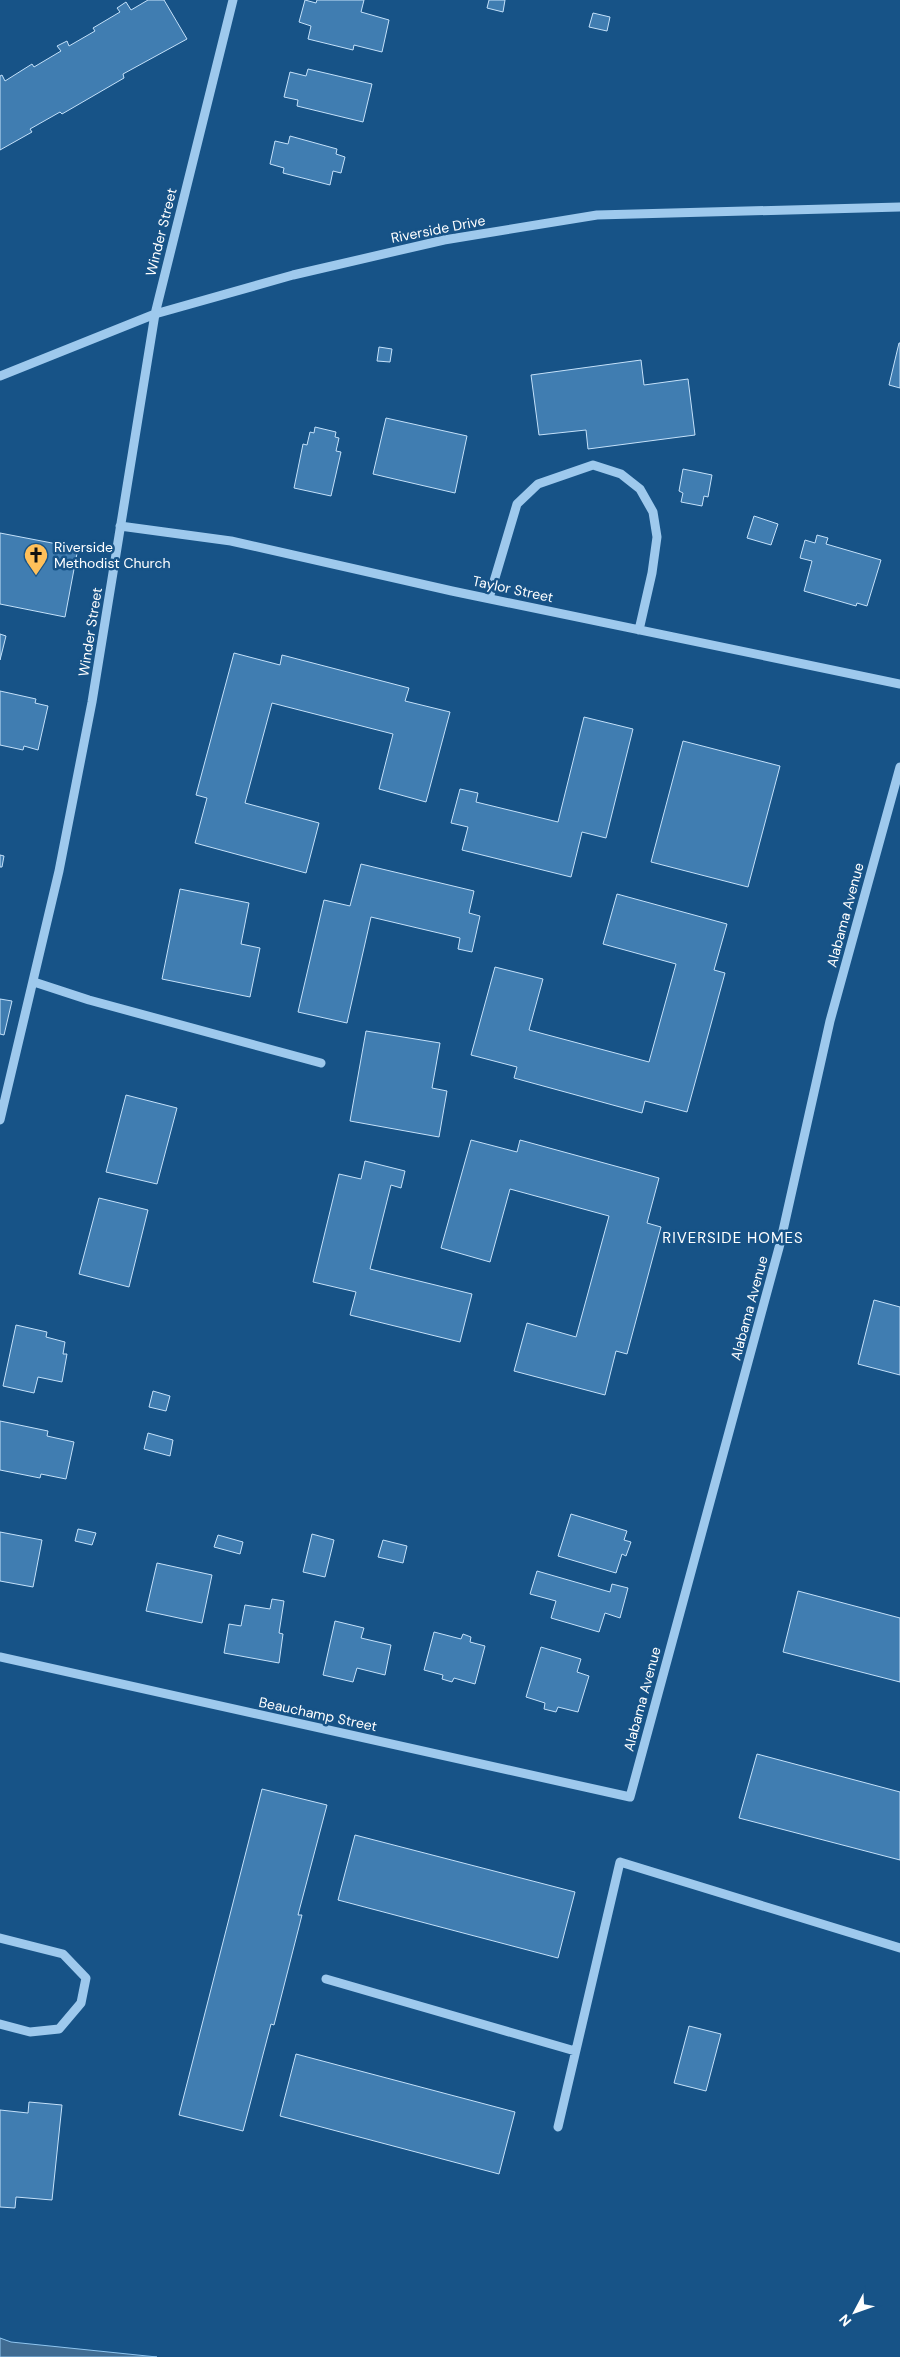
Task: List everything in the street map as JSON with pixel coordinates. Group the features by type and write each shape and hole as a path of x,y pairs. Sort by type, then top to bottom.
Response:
{"street":[{"name":"Winder Street","path":"0,1120 34,982 92,702 155,314 233,0"},
{"name":"Riverside Drive","path":"0,376 155,314 293,275 444,240 597,215 900,207"},
{"path":"489,598 517,504 538,484 594,465 621,474 640,489 653,512 657,537 652,573 639,630"},
{"name":"Taylor Street","path":"120,526 230,541 489,598 900,684"},
{"name":"Alabama Avenue","path":"630,1796 780,1244 830,1021 900,767"},
{"path":"34,982 89,1000 321,1063"},
{"name":"Beauchamp Street","path":"0,1657 630,1796"},
{"path":"558,2127 620,1862 900,1948"},
{"path":"0,1938 63,1954 86,1978 81,2003 59,2029 30,2032 0,2024"},
{"path":"326,1979 575,2051"}],"water":[{"path":"0,2338 11,2342 157,2357 0,2357"}],"building":[{"path":"148,0 164,0 187,39 123,74 124,78 62,114 60,112 30,129 32,132 0,150 0,76 2,75 5,81 32,64 34,67 61,51 57,46 67,41 69,46 95,31 93,28 120,12 117,8 126,2 131,10"},
{"path":"305,0 316,3 317,0 364,0 361,12 389,20 382,52 354,45 353,50 308,39 311,26 299,22"},
{"path":"489,0 505,0 503,12 487,8"},
{"path":"593,13 610,17 607,31 589,27"},
{"path":"308,69 372,84 363,122 297,106 298,100 284,97 290,72 306,76"},
{"path":"290,136 337,149 336,154 345,157 341,173 333,171 330,185 283,173 284,168 270,164 275,141 288,144"},
{"path":"900,343 900,388 889,385"},
{"path":"379,347 392,349 390,362 377,361"},
{"path":"641,360 644,385 688,379 695,435 588,449 586,430 539,435 531,375"},
{"path":"386,418 467,436 455,493 373,474"},
{"path":"315,427 336,432 335,437 339,438 336,451 341,452 331,496 294,488 303,444 307,445 310,432 314,433"},
{"path":"683,469 712,475 708,497 704,496 702,506 681,502 683,493 679,491"},
{"path":"754,516 778,524 771,545 747,538"},
{"name":"Riverside Methodist Church","path":"0,533 78,548 65,617 0,604"},
{"path":"817,535 828,538 826,544 881,560 867,606 857,603 856,606 804,591 812,561 800,558 805,540 815,543"},
{"path":"0,634 6,636 0,660"},
{"path":"234,653 280,665 282,655 409,688 405,701 450,712 426,802 379,789 393,734 272,703 245,803 319,823 306,873 195,843 207,798 196,795"},
{"path":"0,691 36,699 35,703 48,706 38,750 24,746 23,750 0,745"},
{"path":"584,717 633,729 606,838 582,832 571,877 462,850 468,827 451,823 460,789 478,793 476,802 558,822"},
{"path":"683,741 780,766 748,887 651,862"},
{"path":"0,855 4,856 2,867 0,867"},
{"path":"361,864 474,891 469,913 480,916 472,952 458,949 460,938 371,917 347,1023 298,1012 324,900 350,906"},
{"path":"180,889 249,903 241,944 260,948 250,997 162,979"},
{"path":"617,894 727,924 714,970 725,973 687,1112 645,1101 642,1113 514,1078 517,1067 471,1055 495,967 543,979 529,1030 649,1062 676,964 603,944"},
{"path":"0,999 12,1001 4,1035 0,1034"},
{"path":"366,1031 440,1043 432,1088 447,1091 439,1137 350,1121"},
{"path":"126,1095 177,1108 157,1184 106,1172"},
{"path":"471,1140 517,1152 520,1140 659,1178 647,1223 661,1227 627,1354 616,1351 605,1395 514,1371 527,1323 576,1337 609,1216 510,1189 490,1262 441,1248"},
{"path":"365,1161 405,1171 401,1188 391,1185 370,1269 472,1294 460,1342 350,1315 356,1292 313,1282 339,1174 361,1179"},
{"path":"99,1198 148,1210 129,1287 79,1274"},
{"path":"874,1300 900,1307 900,1375 858,1364"},
{"path":"16,1325 47,1332 46,1337 65,1342 63,1354 67,1354 62,1382 38,1377 34,1393 3,1386"},
{"path":"153,1391 170,1396 166,1411 149,1407"},
{"path":"0,1421 48,1431 47,1436 74,1442 66,1479 41,1474 40,1478 0,1470"},
{"path":"148,1433 173,1440 170,1456 144,1449"},
{"path":"571,1514 627,1531 624,1540 631,1542 626,1556 622,1554 616,1573 558,1556"},
{"path":"78,1529 96,1533 92,1545 75,1541"},
{"path":"0,1532 42,1540 33,1587 0,1581"},
{"path":"312,1534 334,1540 325,1577 303,1572"},
{"path":"218,1535 243,1542 240,1554 214,1547"},
{"path":"383,1540 407,1546 403,1563 378,1557"},
{"path":"157,1563 212,1575 202,1623 146,1611"},
{"path":"537,1571 610,1592 612,1584 628,1588 620,1618 605,1613 599,1632 551,1618 556,1601 530,1594"},
{"path":"798,1591 900,1618 900,1682 783,1652"},
{"path":"272,1599 284,1601 279,1633 283,1634 279,1663 224,1653 229,1624 241,1626 245,1605 270,1609"},
{"path":"335,1621 364,1628 361,1638 391,1645 385,1675 357,1668 353,1682 323,1675"},
{"path":"434,1632 461,1639 463,1634 471,1637 470,1642 485,1646 475,1684 454,1678 452,1682 442,1679 443,1675 424,1670"},
{"path":"541,1647 581,1659 577,1672 589,1676 578,1712 558,1707 556,1712 544,1709 545,1703 526,1697"},
{"path":"757,1754 900,1792 900,1860 739,1818"},
{"path":"262,1789 327,1805 298,1915 302,1915 274,2025 271,2024 243,2131 179,2115"},
{"path":"355,1835 575,1892 558,1958 338,1900"},
{"path":"689,2026 721,2034 706,2091 674,2083"},
{"path":"296,2054 515,2112 499,2174 280,2116"},
{"path":"29,2102 62,2105 52,2200 16,2197 15,2208 0,2207 0,2110 28,2113"}],"place":[{"name":"Riverside Methodist Church","path":"36,576"}],"district":[{"name":"RIVERSIDE HOMES","path":"733,1238"}]}
